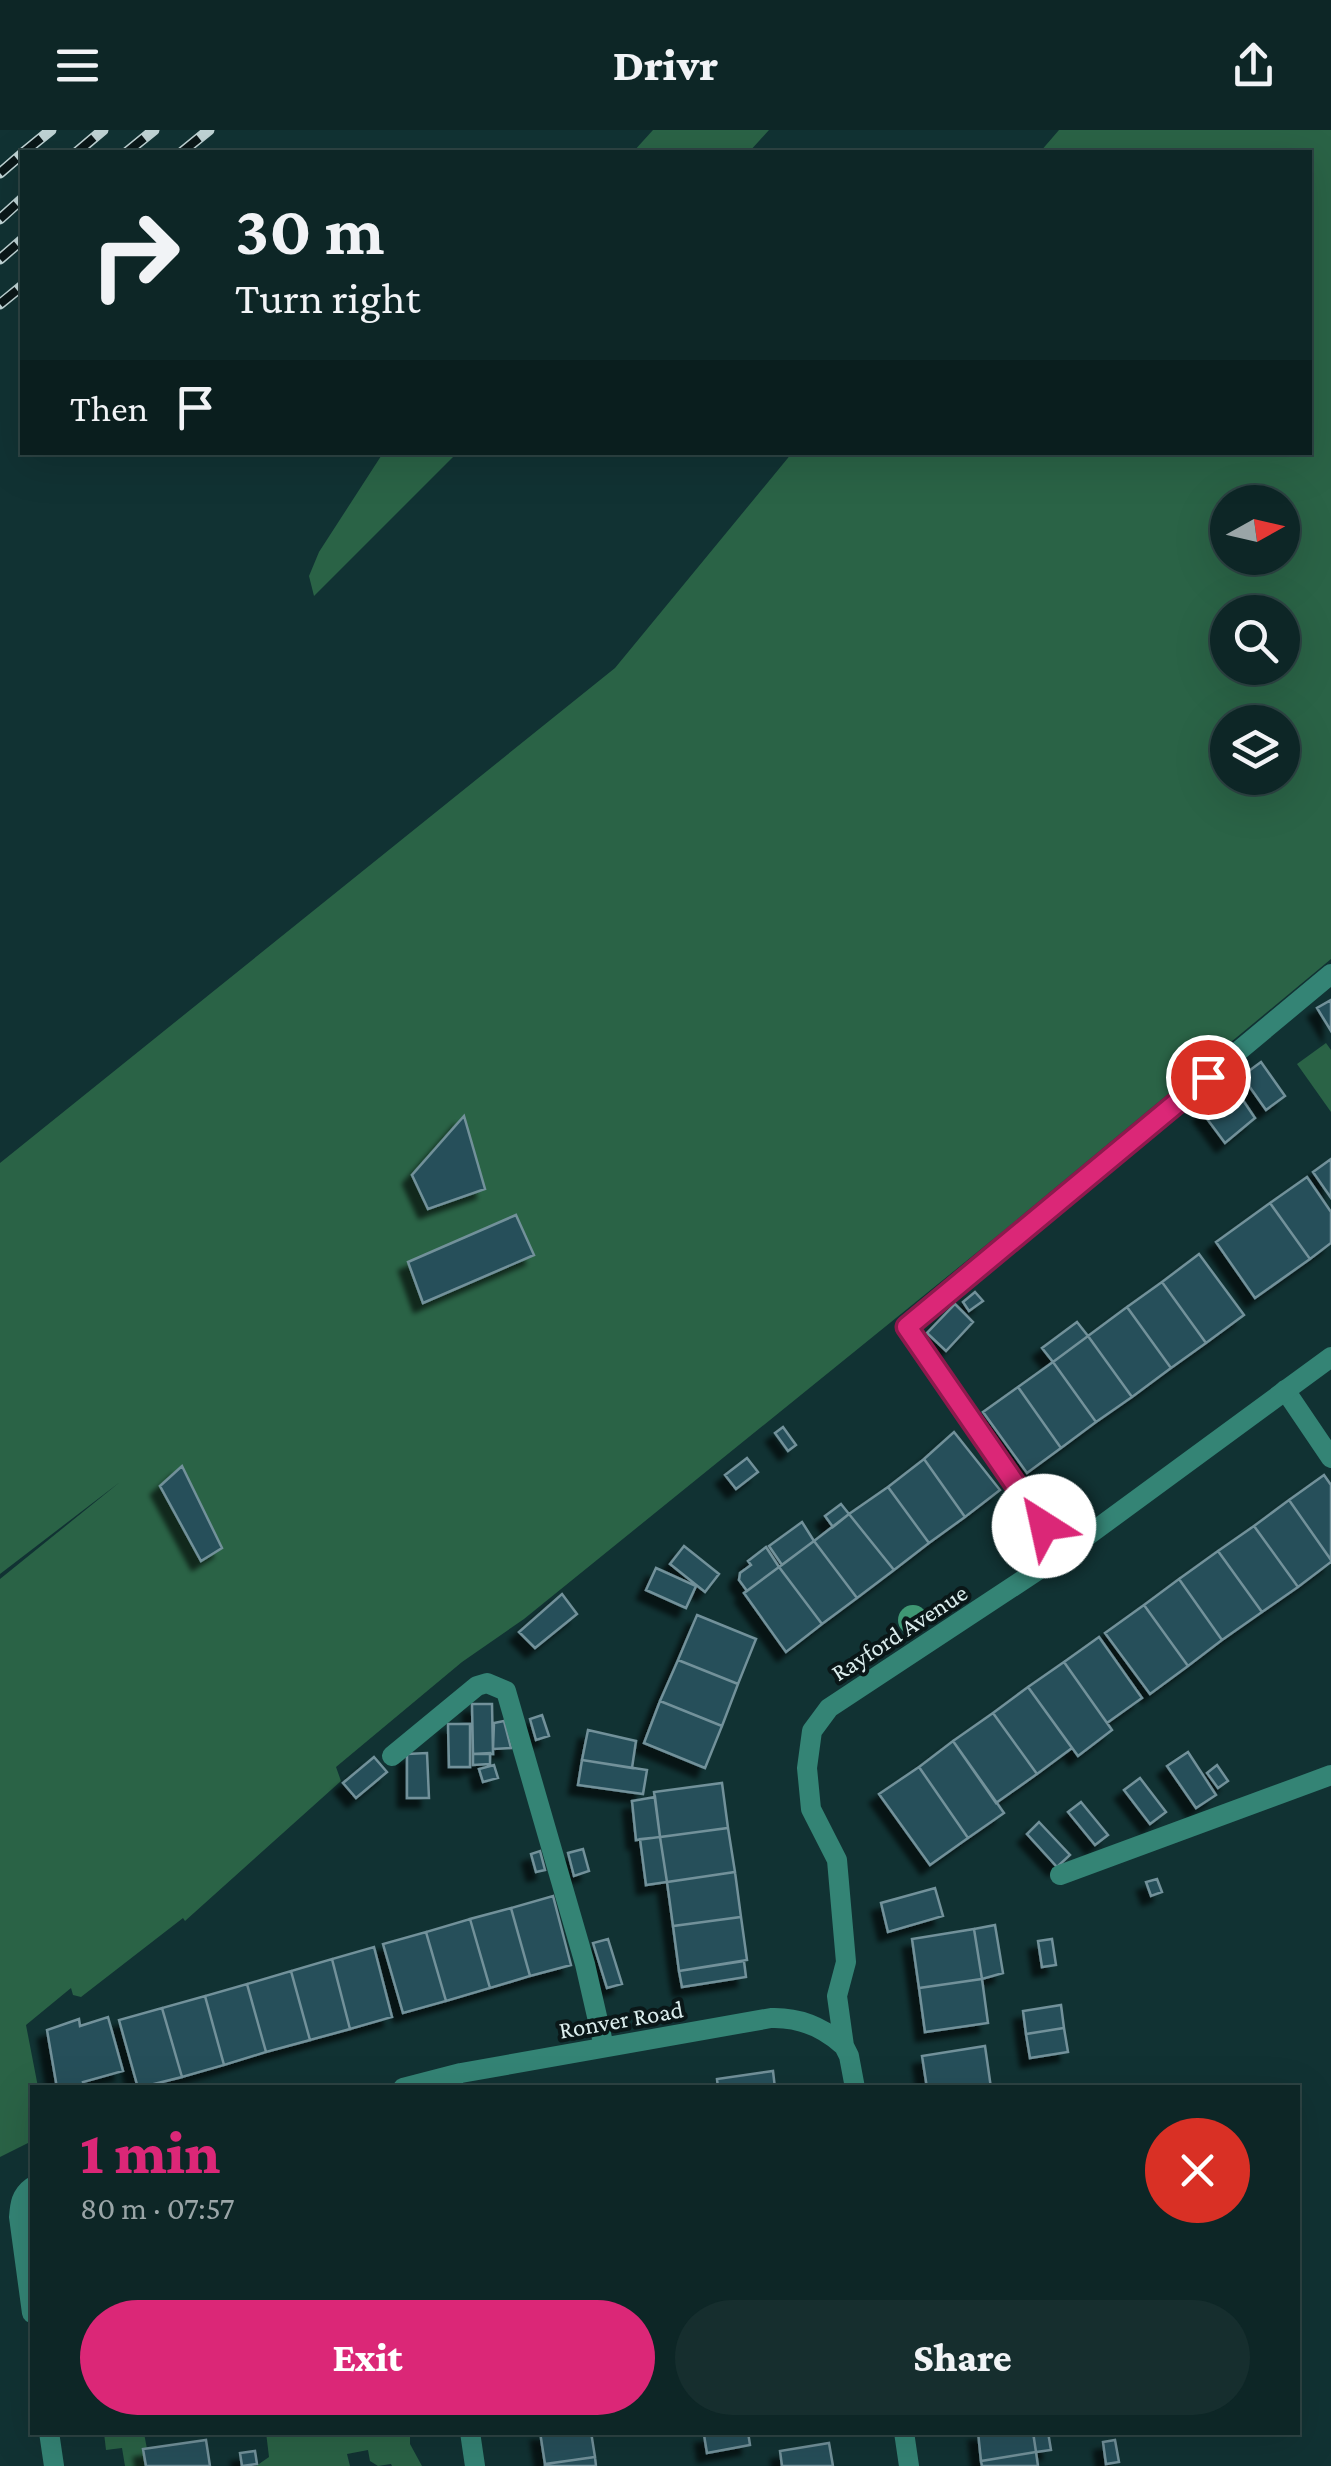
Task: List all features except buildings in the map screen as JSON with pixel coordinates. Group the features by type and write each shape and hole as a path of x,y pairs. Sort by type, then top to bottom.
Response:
{"street":[{"path":"1064,1553 907,1327 1331,974"},
{"name":"Rayford Avenue","path":"854,2085 837,1996 846,1962 836,1860 811,1809 807,1768 812,1731 829,1708 1064,1553 1331,1357"},
{"path":"1286,1390 1331,1458"},
{"path":"392,1756 477,1686 487,1683 506,1691 580,1945 604,2047"},
{"path":"1060,1876 1331,1775"},
{"name":"Ronver Road","path":"420,2085 757,2020 784,2018 815,2026 844,2046"},
{"path":"30,2189 24,2193 19,2217 30,2298"},
{"path":"49,2435 54,2466"},
{"path":"470,2435 475,2466"},
{"path":"904,2435 908,2466"}],"green space":[{"path":"653,130 769,130 751,150 635,150"},
{"path":"1059,130 1331,130 1331,959 1001,1233 336,1767 341,1781 185,1921 183,1918 81,1997 73,1995 71,1988 26,2025 38,2085 30,2085 30,2142 0,2157 0,1579 120,1482 0,1574 0,1163 615,668 790,455 1312,455 1312,150 1042,150"},
{"path":"382,455 455,455 314,596 309,576 319,552"},
{"path":"1326,1043 1331,1050 1331,1112 1297,1064"},
{"path":"104,2435 144,2435 146,2466 125,2466 122,2448 106,2450"},
{"path":"266,2435 410,2435 410,2444 422,2466 378,2466 370,2461 368,2450 347,2454 350,2466 256,2466 269,2457"}],"railway":[{"path":"26,150 51,130"},
{"path":"79,150 103,130"},
{"path":"129,150 154,130"},
{"path":"184,150 209,130"},
{"path":"0,173 20,156"},
{"path":"0,219 20,201"},
{"path":"0,259 20,242"},
{"path":"0,304 20,288"}],"route":[{"path":"1044,1526 907,1327 1208,1077"}]}
